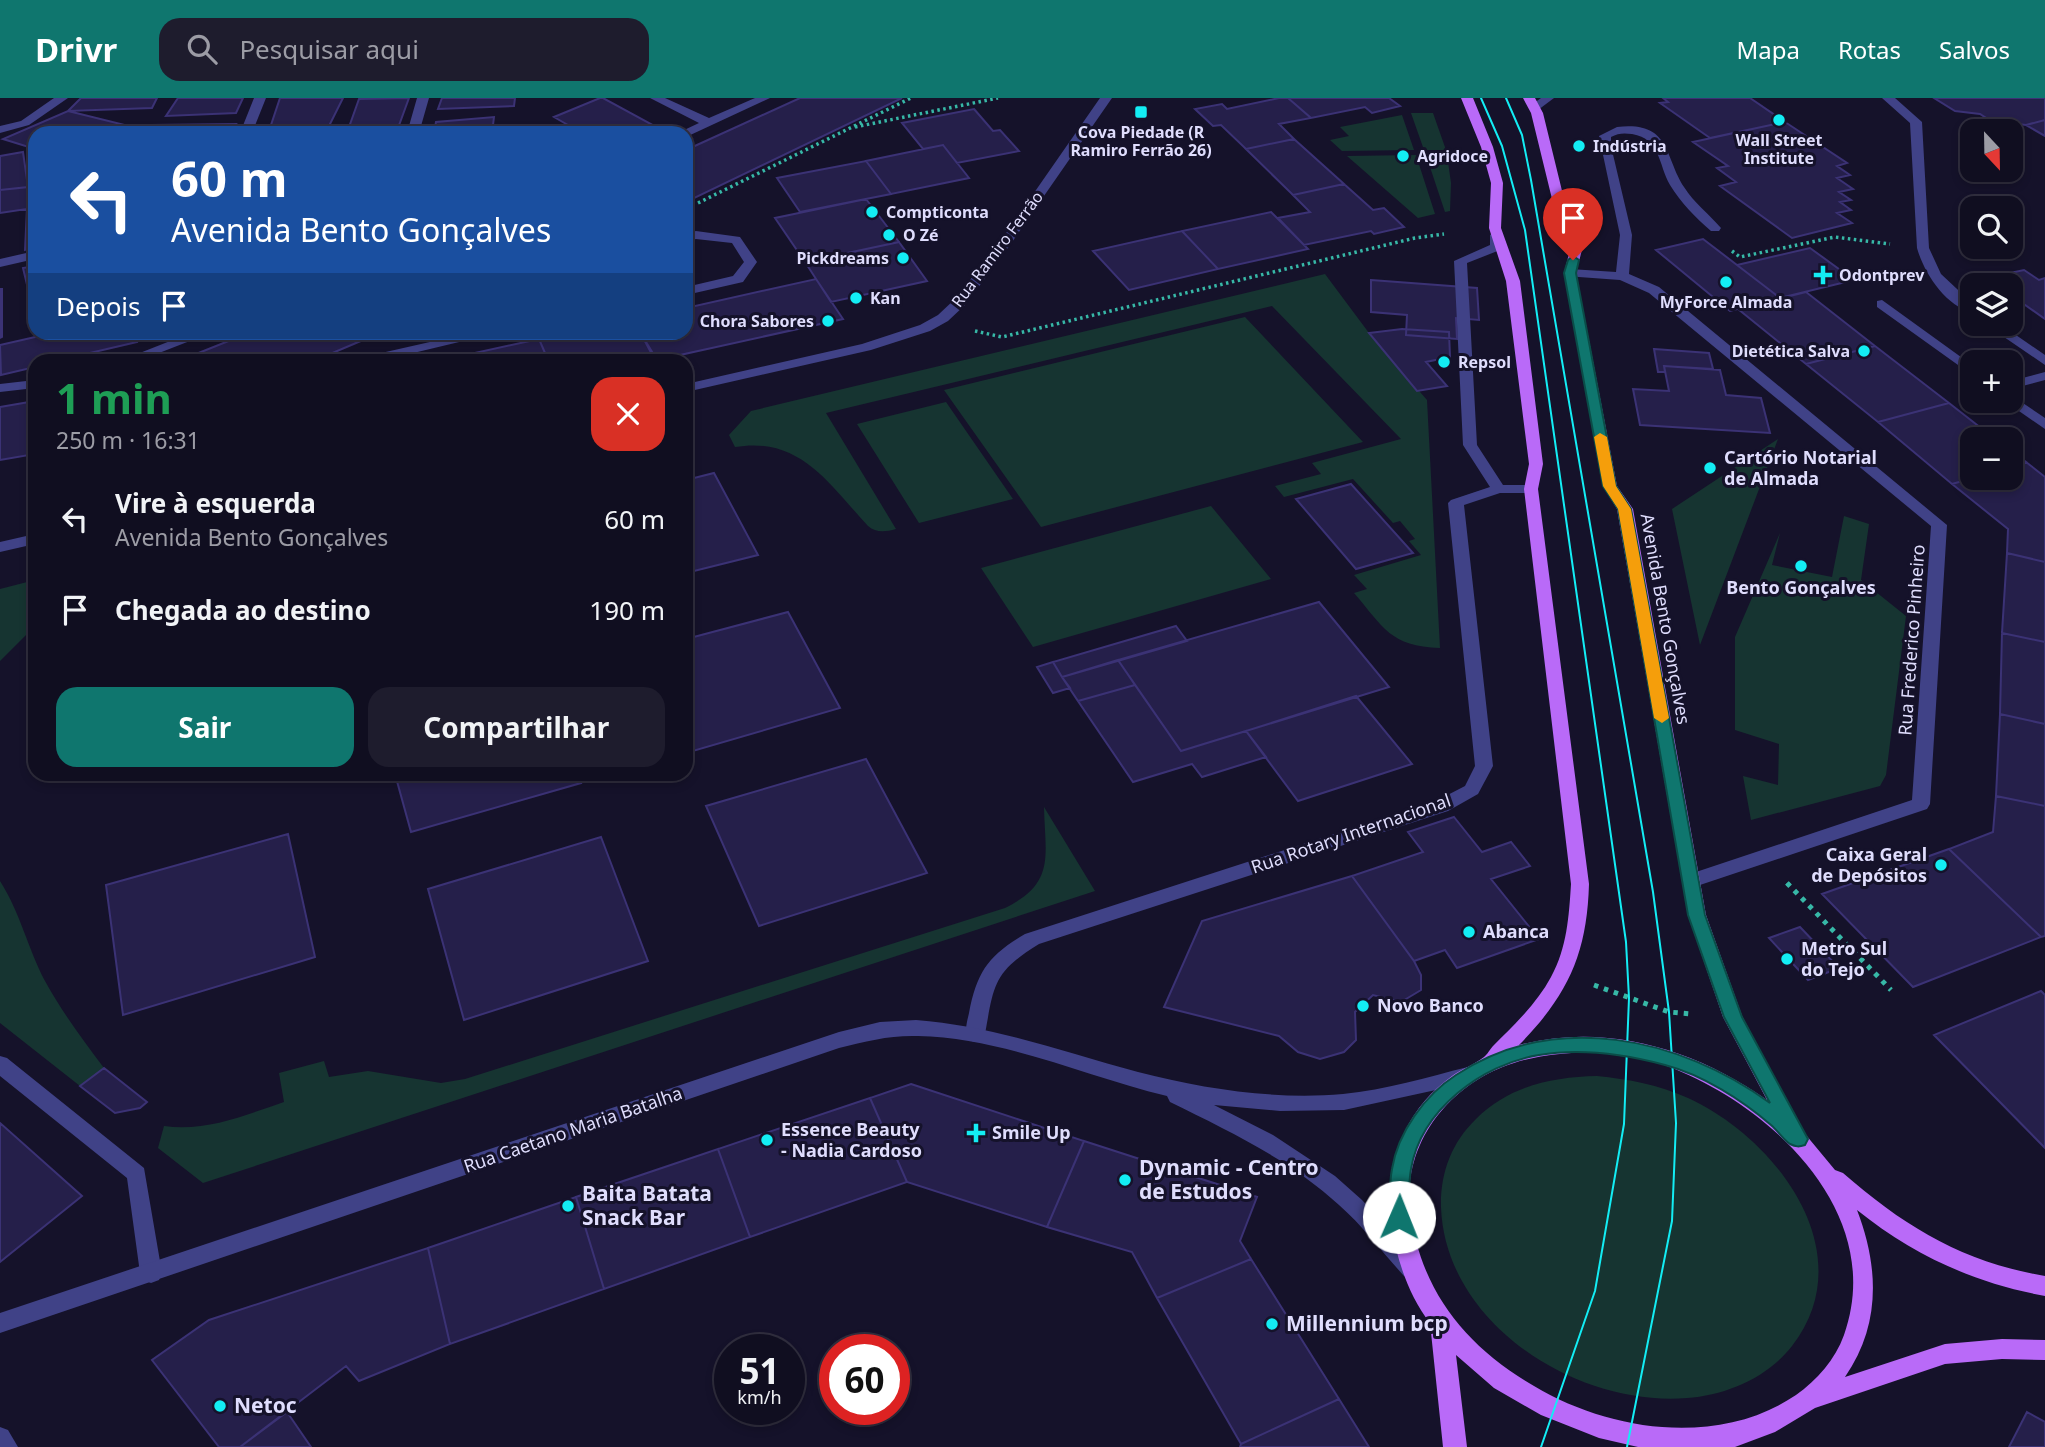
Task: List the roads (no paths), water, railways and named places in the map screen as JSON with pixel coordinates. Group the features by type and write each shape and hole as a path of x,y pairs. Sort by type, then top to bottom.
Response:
{"main road":[{"path":"1467,98 1488,146 1497,183 1496,232 1513,281 1536,464 1531,489 1580,884 1580,914 1575,944 1564,975 1545,1005 1489,1063"},
{"name":"Avenida Bento Gonçalves","path":"1537,101 1559,203 1576,233 1577,246 1570,273 1610,486 1625,509 1697,915 1709,956 1733,1017 1798,1139"},
{"path":"1818,1162 1847,1210 1862,1262 1864,1289 1861,1314 1844,1361 1809,1400 1787,1416 1732,1437 1669,1442 1603,1430 1570,1420 1511,1388 1485,1367 1441,1321 1412,1269 1399,1217 1401,1168 1418,1125 1432,1105 1468,1075 1512,1054 1564,1045 1610,1046 1647,1053 1702,1071 1728,1085 1769,1113 1798,1139 1818,1162 1891,1225 1930,1250 1973,1269 2045,1286"},
{"path":"1441,1321 1455,1447"},
{"path":"1809,1400 1945,1354 2002,1349 2045,1350"},
{"path":"1745,1447 1760,1428"}],"street":[{"path":"0,130 25,123 62,98"},
{"path":"249,126 260,98"},
{"path":"415,126 423,98"},
{"path":"656,98 709,123"},
{"path":"693,130 764,98"},
{"name":"Rua Ramiro Ferrão","path":"693,386 876,344 925,328 943,318 960,302 1006,242 1106,98"},
{"path":"1888,98 1916,122 1923,248 1927,266 1939,282 1960,300"},
{"path":"1622,276 1626,235 1605,146 1605,136 1612,131 1639,132 1657,142 1666,153 1673,179 1688,203 1715,228"},
{"path":"1496,232 1496,247 1460,261 1470,445 1499,489"},
{"path":"693,236 736,240 751,262 738,279 693,289"},
{"path":"0,263 28,257"},
{"name":"Rua Frederico Pinheiro","path":"1570,273 1622,276 1654,290 1939,525 1921,804 1691,881"},
{"path":"1882,304 1960,362"},
{"path":"2009,336 2045,361"},
{"path":"146,354 185,340"},
{"path":"424,348 440,340"},
{"path":"396,354 460,340"},
{"path":"2023,382 2045,376"},
{"path":"0,388 28,385"},
{"path":"2023,408 2045,425"},
{"name":"Rua Rotary Internacional","path":"975,1034 988,975 1004,954 1031,939 1442,806 1472,790 1483,766 1456,503 1499,489 1531,489"},
{"path":"0,547 28,541"},
{"name":"Rua Caetano Maria Batalha","path":"0,1323 839,1040 880,1030 916,1029 975,1034 1155,1085 1258,1101 1342,1102 1384,1096 1468,1075"},
{"path":"0,1064 137,1174 151,1273"},
{"name":"Rua Caetano Maria Batalha","path":"1155,1085 1233,1123 1290,1155 1318,1175 1347,1200 1412,1269"},
{"path":"0,1438 6,1447"}],"tram line":[{"path":"1481,98 1502,146 1525,230 1626,942 1629,998 1624,1124 1595,1291 1541,1447"},
{"path":"1506,98 1522,135 1531,180 1653,892 1669,1012 1676,1123 1672,1221 1627,1447"}],"place":[{"name":"Cova Piedade (R Ramiro Ferrão 26)","path":"1141,112"},
{"name":"Wall Street Institute","path":"1779,120"},
{"name":"Indústria","path":"1579,146"},
{"name":"Agridoce","path":"1403,156"},
{"name":"Compticonta","path":"872,212"},
{"name":"O Zé","path":"889,235"},
{"name":"Pickdreams","path":"903,258"},
{"name":"Odontprev","path":"1823,275"},
{"name":"MyForce Almada","path":"1726,282"},
{"name":"Kan","path":"856,298"},
{"name":"Chora Sabores","path":"828,321"},
{"name":"Dietética Salva","path":"1864,351"},
{"name":"Repsol","path":"1444,362"},
{"name":"Cartório Notarial de Almada","path":"1710,468"},
{"name":"Bento Gonçalves","path":"1801,566"},
{"name":"Caixa Geral de Depósitos","path":"1941,865"},
{"name":"Abanca","path":"1469,932"},
{"name":"Metro Sul do Tejo","path":"1787,959"},
{"name":"Novo Banco","path":"1363,1006"},
{"name":"Smile Up","path":"976,1133"},
{"name":"Essence Beauty - Nadia Cardoso","path":"767,1140"},
{"name":"Dynamic - Centro de Estudos","path":"1125,1180"},
{"name":"Baita Batata Snack Bar","path":"568,1206"},
{"name":"Millennium bcp","path":"1272,1324"},
{"name":"Netoc","path":"220,1406"}]}
